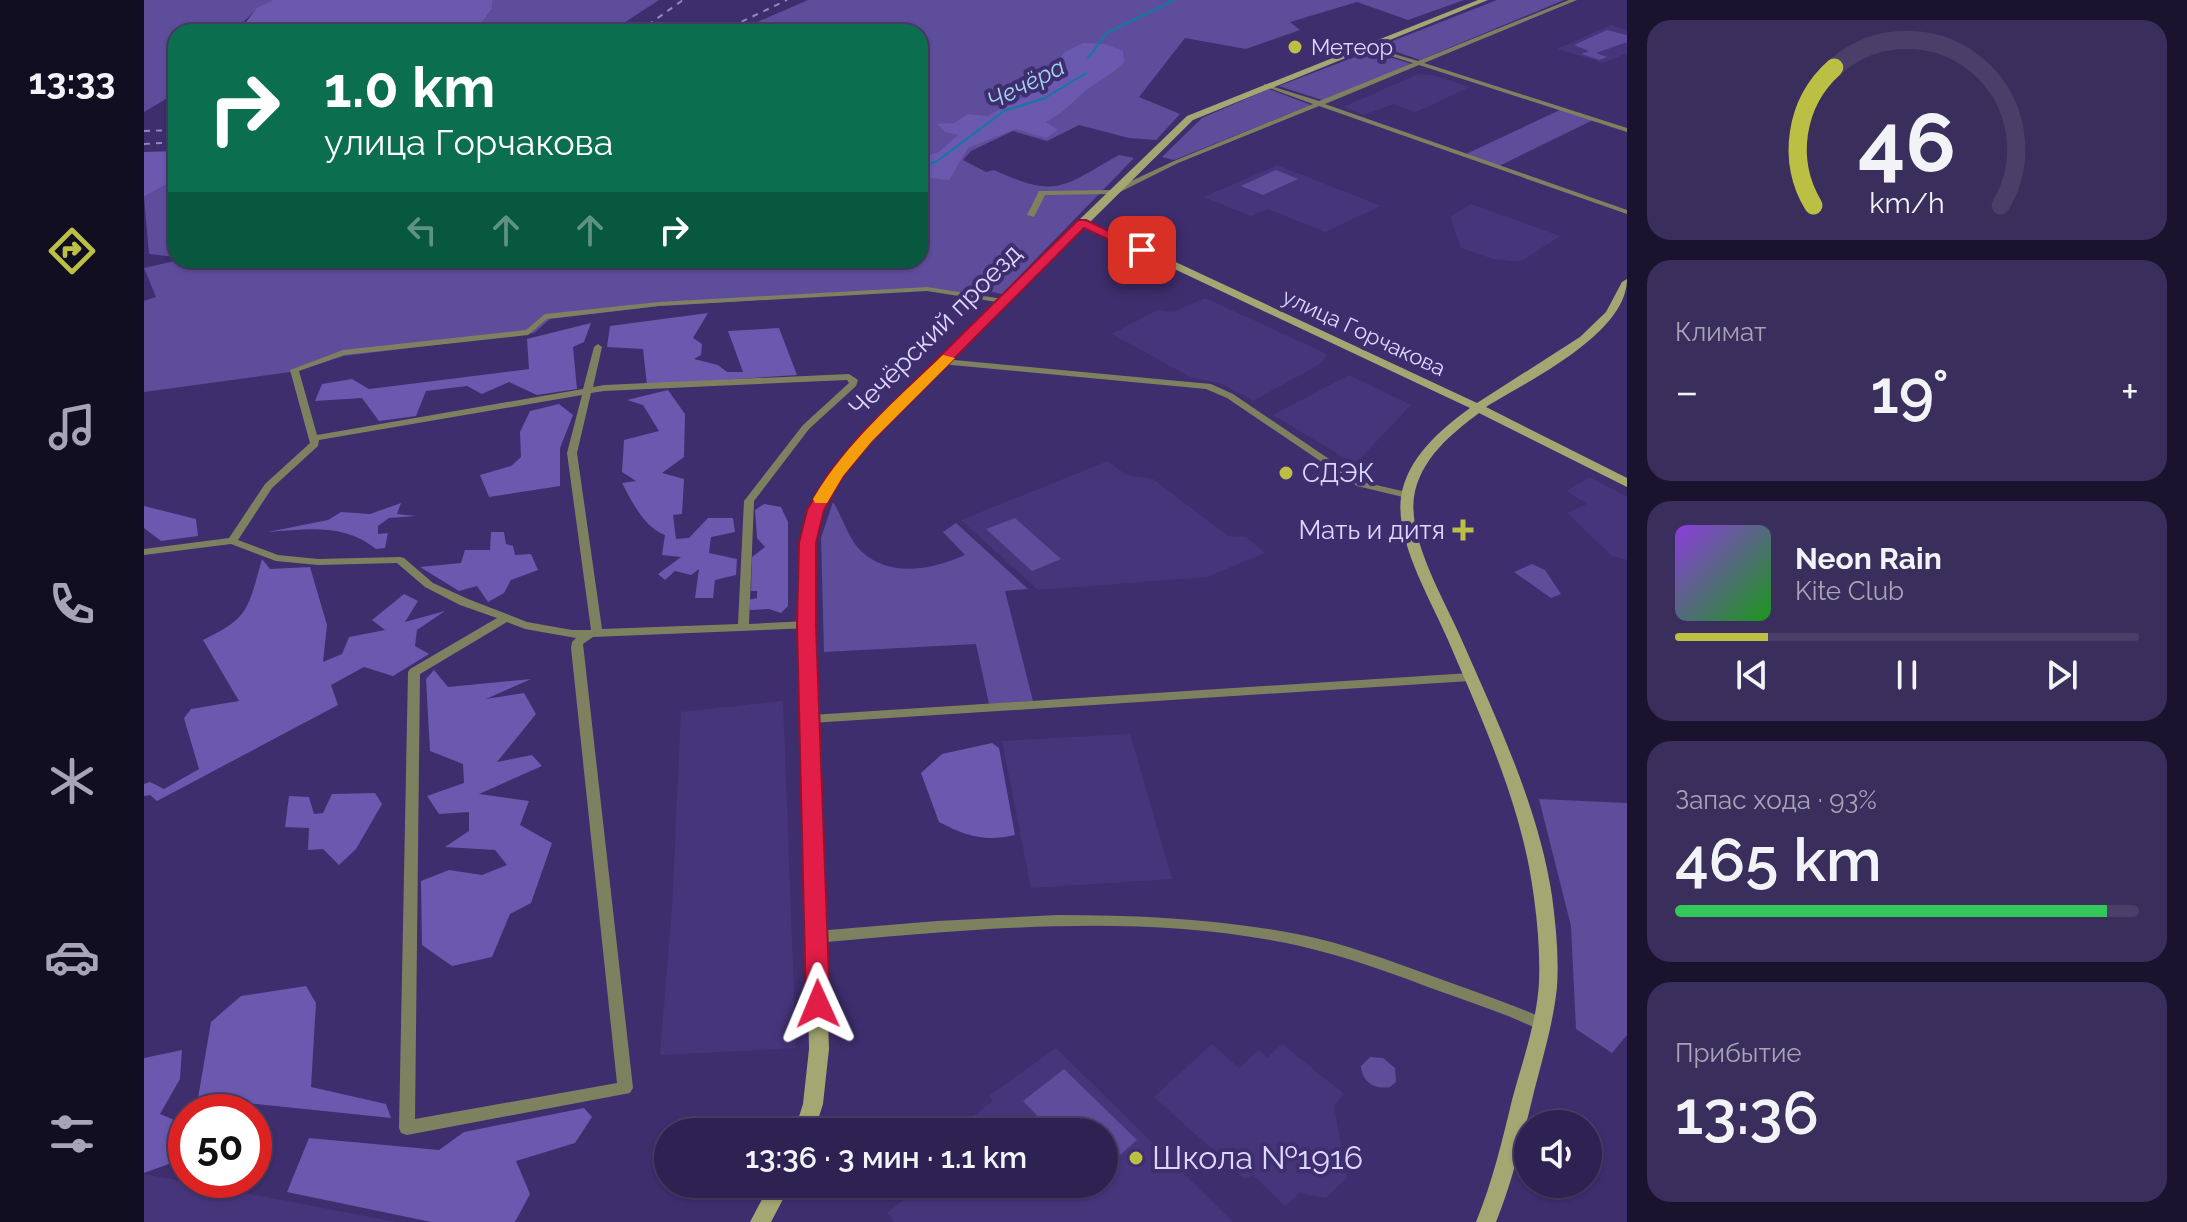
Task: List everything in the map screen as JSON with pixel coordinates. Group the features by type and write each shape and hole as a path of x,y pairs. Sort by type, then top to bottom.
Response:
{"main road":[{"name":"Чечёрский проезд","path":"807,1118 818,1072 807,625 808,543 816,508 836,474 867,438 1003,301 1190,118 1484,0"},
{"name":"улица Горчакова","path":"1082,222 1479,408 1627,483"},
{"path":"1486,1222 1510,1151 1541,1024 1548,985 1548,933 1538,874 1506,763 1413,536 1407,495 1416,470 1430,449 1479,408 1605,323 1627,282"},
{"path":"760,1222 773,1198"}],"street":[{"path":"1031,215 1044,192 1113,192 1147,175 1574,0"},
{"path":"1365,46 1627,130"},
{"path":"1266,85 1627,212"},
{"path":"1150,155 1175,164"},
{"path":"232,541 268,486 285,468 308,455 316,438 294,370 343,353 528,332 545,317 659,304 927,289 1003,301"},
{"path":"593,634 572,453 598,347"},
{"path":"944,362 1208,386 1230,396 1360,484 1407,495"},
{"path":"316,438 587,391 849,377 854,380 806,427 749,501 743,628"},
{"path":"144,552 232,541 276,558 318,562 400,560 429,585 506,618 540,628 593,634 807,625"},
{"path":"506,618 414,672 407,1128 625,1088 577,648 578,642 593,634"},
{"path":"811,719 1470,677"},
{"path":"816,937 1094,920 1237,931 1301,941 1512,1011 1541,1024"}],"shaded area":[{"path":"144,0 273,0 257,9 241,24 168,24 168,98 144,112"},
{"path":"273,0 493,0 492,9 481,24 244,24 257,8"},
{"path":"493,0 659,0 622,24 481,24 492,9"},
{"path":"808,0 1464,0 1408,20 1357,2 1290,22 1300,30 1246,49 1185,38 1139,97 1180,114 1156,140 1129,138 1079,125 1047,141 1013,131 971,151 963,160 986,172 994,170 1015,179 1046,186 1071,181 1119,155 1134,158 1002,294 992,292 985,297 927,290 659,306 550,319 534,333 344,356 297,371 144,392 144,301 156,297 144,268 168,263 168,268 928,268 928,24 752,24"},
{"path":"1497,0 1564,0 1420,60 1380,46"},
{"path":"1611,25 1627,30 1627,53 1604,63 1557,49"},
{"path":"1607,30 1627,35 1627,42 1596,53 1607,57 1600,60 1581,54 1589,51 1574,45"},
{"path":"1083,43 1105,44 1123,51 1124,62 1046,122 1058,130 1046,138 1016,129 968,148 949,180 928,178 928,155 939,152 958,135 945,132 937,124 954,123 968,114 987,116 1036,91 1056,70 1063,53"},
{"path":"1370,51 1412,64 1322,100 1279,86"},
{"path":"1418,74 1432,75 1470,87 1416,112 1393,104 1364,115 1343,107"},
{"path":"1269,89 1311,105 1174,160 1162,157 1202,118"},
{"path":"1560,110 1593,120 1499,166 1466,154"},
{"path":"168,151 168,184 144,197 144,152"},
{"path":"1277,165 1381,206 1325,232 1268,209 1251,216 1204,197"},
{"path":"1276,170 1298,179 1263,195 1241,186"},
{"path":"168,184 168,256 149,254 144,197"},
{"path":"1471,204 1560,236 1520,262 1493,259 1461,248 1450,217"},
{"path":"1205,298 1327,354 1322,363 1253,401 1222,384 1190,377 1112,334 1157,310 1174,312"},
{"path":"708,313 693,338 702,344 701,355 694,359 718,365 727,372 743,372 728,331 779,328 797,375 647,385 643,349 607,347 610,326"},
{"path":"591,323 584,342 573,347 577,389 537,395 509,382 482,394 467,386 426,391 416,416 379,421 362,398 315,401 322,384 352,379 369,389 529,369 527,339"},
{"path":"1349,375 1411,405 1355,464 1273,415"},
{"path":"668,390 685,414 684,457 662,473 684,479 682,514 673,515 676,539 689,538 708,518 733,518 735,532 711,537 709,553 737,559 736,575 715,580 713,598 695,598 699,569 691,575 675,571 665,580 658,574 681,557 662,555 665,535 645,520 622,483 636,481 622,472 624,440 659,431 643,405 627,400"},
{"path":"559,404 573,415 560,448 560,486 489,497 480,475 511,466 521,457 520,432 530,411"},
{"path":"1108,461 1126,475 1153,479 1228,536 1246,537 1265,553 1207,577 1038,590 961,520"},
{"path":"1590,477 1627,497 1627,560 1612,556 1567,513 1587,504 1567,491"},
{"path":"833,502 857,546 872,560 911,569 965,555 943,532 956,523 1028,589 1005,591 1033,701 989,704 976,644 824,652 821,538"},
{"path":"401,503 397,514 416,516 389,518 378,526 378,534 388,533 385,548 376,549 338,531 268,532 328,520 341,512 370,514"},
{"path":"764,504 781,507 788,522 788,606 781,613 769,609 750,610 748,600 757,598 757,591 751,591 752,557 765,547 757,538 755,510"},
{"path":"144,506 196,519 198,536 161,541 144,528"},
{"path":"1015,518 1061,559 1032,571 986,529"},
{"path":"491,532 504,532 506,544 513,546 515,555 531,554 538,570 511,580 504,593 488,602 477,586 459,591 420,567 461,563 465,550 490,550"},
{"path":"262,559 270,569 310,567 327,625 323,662 342,654 349,637 385,630 372,620 404,594 418,601 405,622 445,611 417,630 415,646 429,654 393,676 364,667 331,685 338,705 157,801 150,795 144,796 144,784 150,782 164,789 199,769 184,718 191,709 239,701 203,640 230,625 245,610"},
{"path":"1532,564 1545,570 1561,594 1551,598 1514,572"},
{"path":"434,670 448,687 531,679 486,699 524,693 536,714 497,762 532,755 542,766 479,794 529,801 520,825 552,843 531,903 510,914 492,957 452,966 422,945 421,881 449,870 482,875 507,865 495,850 445,847 469,831 469,812 439,814 427,796 464,783 463,764 430,751 426,679"},
{"path":"783,701 796,1048 660,1055 672,910 681,712"},
{"path":"1130,734 1172,879 1031,888 1002,741"},
{"path":"992,743 999,748 1015,835 994,838 976,836 939,822 921,773 942,754"},
{"path":"375,793 382,804 356,849 339,865 323,849 308,850 309,828 285,827 289,796 309,797 314,814 323,813 332,794"},
{"path":"1539,799 1627,803 1627,1035 1612,1053 1576,1029 1571,926"},
{"path":"306,986 316,1003 311,1087 386,1104 391,1118 272,1106 272,1094 199,1094 211,1022 241,996"},
{"path":"1212,1044 1239,1068 1259,1050 1267,1058 1282,1044 1344,1094 1334,1106 1347,1178 1326,1198 1299,1193 1285,1206 1253,1175 1245,1179 1154,1097"},
{"name":"Школа №1916","path":"1056,1048 1233,1222 894,1222 887,1213 906,1198 1118,1198 1118,1118 971,1118 993,1101 989,1096"},
{"path":"182,1050 180,1079 171,1094 168,1094 160,1114 168,1117 168,1164 144,1173 144,1058"},
{"path":"1370,1057 1383,1058 1395,1068 1396,1082 1384,1088 1374,1086 1367,1080 1361,1066"},
{"path":"1064,1069 1114,1118 1039,1118 1023,1101"},
{"path":"584,1108 592,1117 575,1143 516,1161 530,1194 515,1222 431,1222 287,1192 309,1138 439,1150 464,1132"},
{"path":"1118,1122 1137,1140 1118,1157"},
{"path":"144,1174 168,1179 168,1198 271,1198 396,1222 144,1222"}],"waterway":[{"name":"Чечёра","path":"1088,58 1107,33 1174,0"},
{"name":"Чечёра","path":"928,164 936,162 1004,111 1045,98 1086,73"}],"railway":[{"path":"649,24 683,0"},
{"path":"737,24 787,0"},
{"path":"144,131 168,130"},
{"path":"144,144 168,142"}],"slow traffic":[{"path":"821,499 829,483 867,438 948,358"}],"place":[{"name":"Метеор","path":"1295,47"},
{"name":"СДЭК","path":"1286,473"},
{"name":"Мать и дитя","path":"1463,530"},
{"name":"Школа №1916","path":"1136,1158"}],"route":[{"path":"818,1004 807,625 808,543 815,510 829,483 867,438 1082,222 1142,250"}]}
